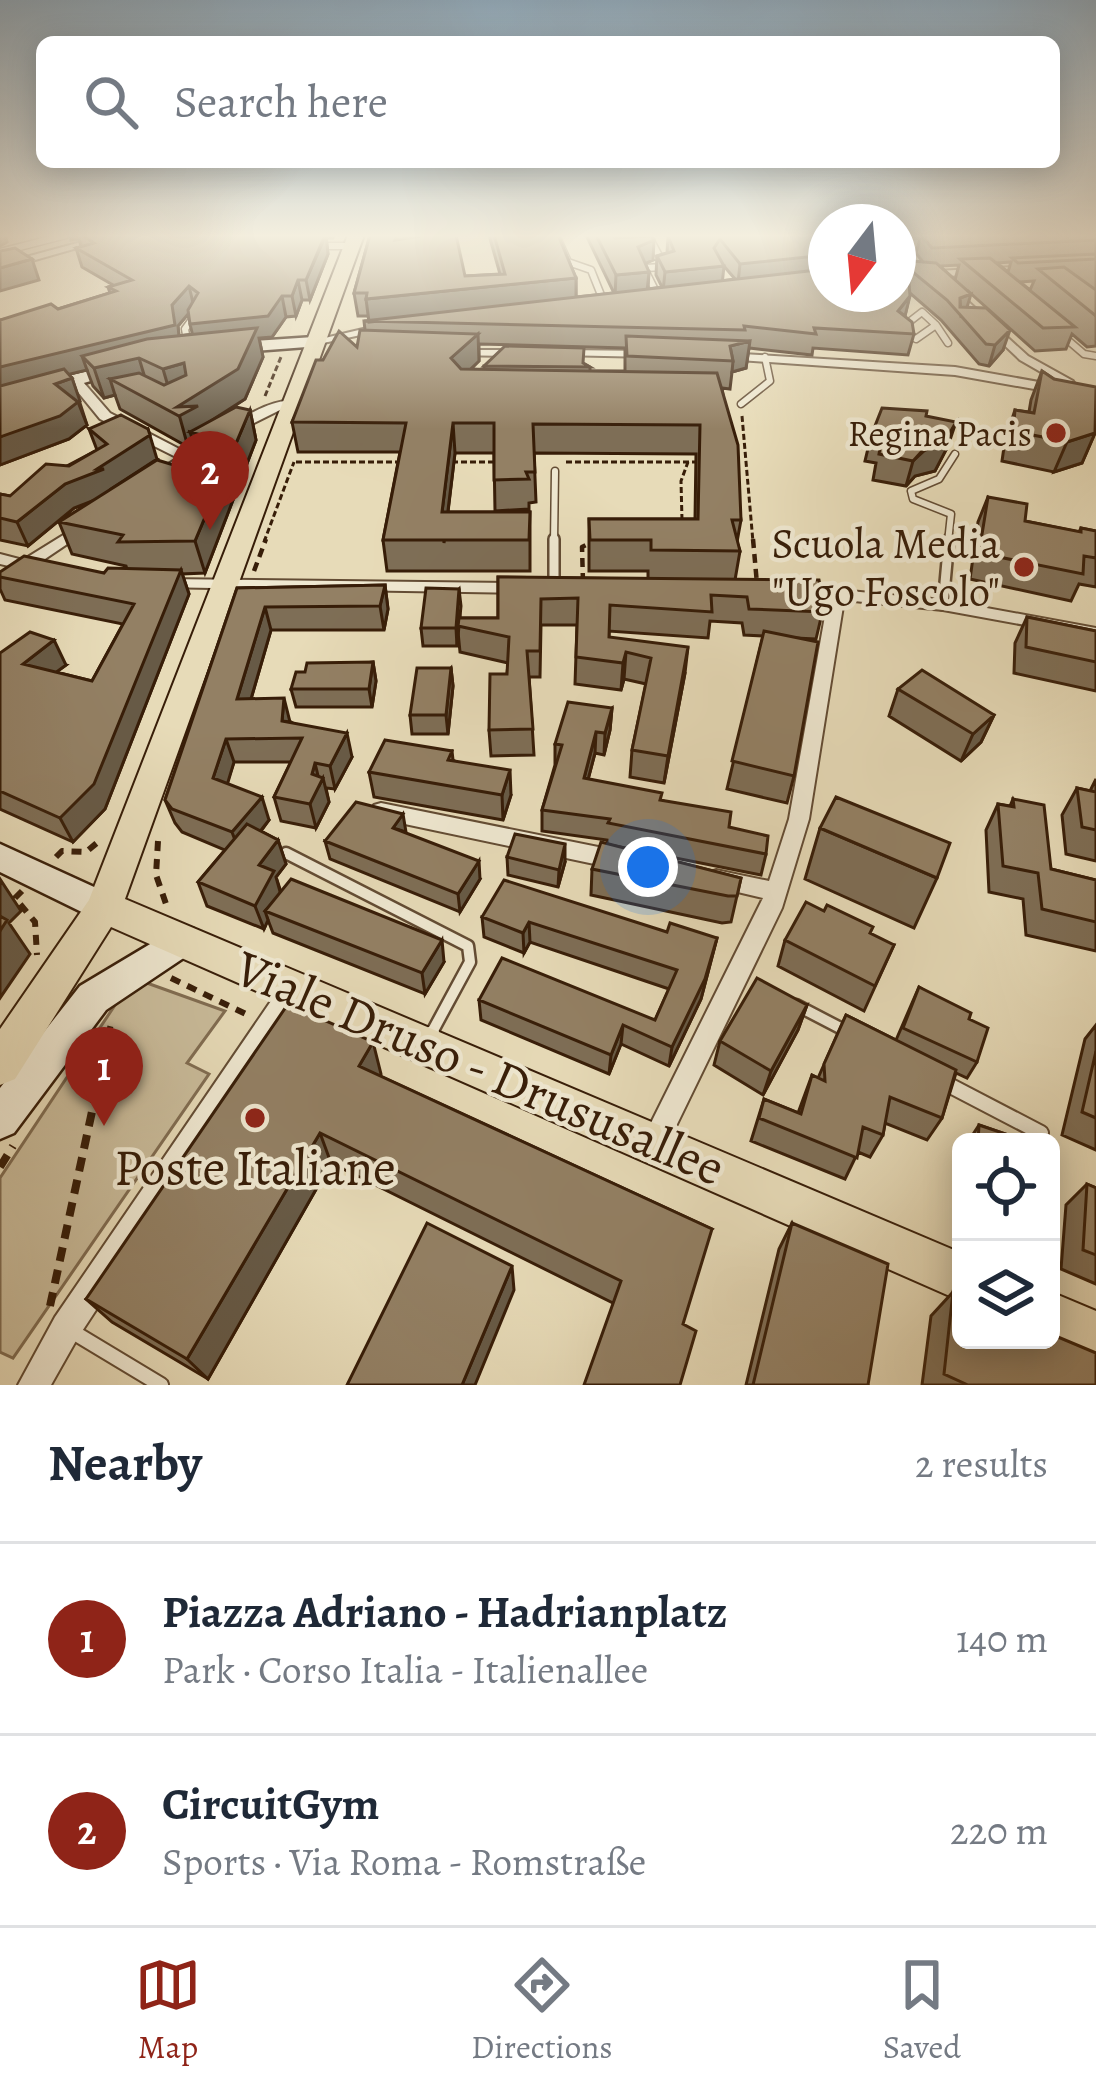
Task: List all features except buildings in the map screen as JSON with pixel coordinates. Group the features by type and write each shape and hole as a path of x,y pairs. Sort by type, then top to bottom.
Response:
{"main road":[{"path":"0,1065 47,958 104,907 331,300"},
{"name":"Viale Druso - Drususallee","path":"104,907 952,1273"},
{"path":"1060,1321 1096,1336"}],"street":[{"path":"639,301 653,300"},
{"path":"959,300 1024,358 1096,395"},
{"path":"582,307 612,304"},
{"path":"0,401 73,378 172,356 314,342 386,327"},
{"path":"314,342 350,351"},
{"path":"430,353 657,355"},
{"path":"477,374 502,353"},
{"path":"588,353 598,367"},
{"path":"700,356 765,357 1000,378 1096,395"},
{"path":"1000,378 1022,368 1024,358"},
{"path":"73,378 97,407 136,436 187,458"},
{"path":"151,482 235,429 290,402"},
{"path":"235,429 281,427"},
{"path":"0,582 97,517"},
{"path":"0,559 45,569"},
{"path":"145,584 583,588"},
{"path":"757,590 943,604 1096,633"},
{"path":"655,1142 748,980 799,819 837,593"},
{"path":"363,808 638,864"},
{"name":"Viale Druso - Drususallee","path":"0,857 104,907"},
{"path":"684,873 776,892"},
{"path":"0,1118 84,1009 124,976 182,940"},
{"path":"34,1385 66,1328 294,987"}],"lane":[{"path":"609,300 612,304"},
{"path":"936,324 916,339 900,329 922,312 936,324 948,343"},
{"path":"172,356 196,314"},
{"path":"968,321 984,320"},
{"path":"1054,328 1084,354 1096,356"},
{"path":"741,404 770,381 765,357"},
{"path":"97,407 115,403"},
{"path":"943,604 951,514 913,499 910,490 937,482 950,472 956,454"},
{"path":"552,466 554,588"},
{"path":"286,853 468,946 470,962 427,1043"},
{"path":"778,996 859,1038"},
{"path":"940,1080 1041,1133"},
{"path":"66,1328 161,1385"}],"path":[{"path":"741,404 757,590"},
{"path":"294,462 410,462"},
{"path":"433,462 503,462"},
{"path":"672,530 682,518 681,481 688,462"},
{"path":"552,466 707,462"},
{"path":"727,463 746,463"},
{"path":"583,588 582,547 605,536"},
{"path":"47,958 35,917 28,904 15,898 62,851 86,852 103,837"},
{"path":"157,849 156,874 168,900"},
{"path":"66,1328 47,1321 124,976 154,974 190,986 253,1017 253,1027 263,1033"}],"shaded area":[{"path":"133,978 225,1011 187,1063 209,1074 13,1358 0,1352 0,1178"}],"place":[{"name":"Regina Pacis","path":"1056,433"},
{"name":"CircuitGym","path":"210,530"},
{"name":"Scuola Media \"Ugo Foscolo\"","path":"1024,567"},
{"name":"Poste Italiane","path":"255,1118"},
{"name":"Piazza Adriano - Hadrianplatz","path":"104,1126"}]}
